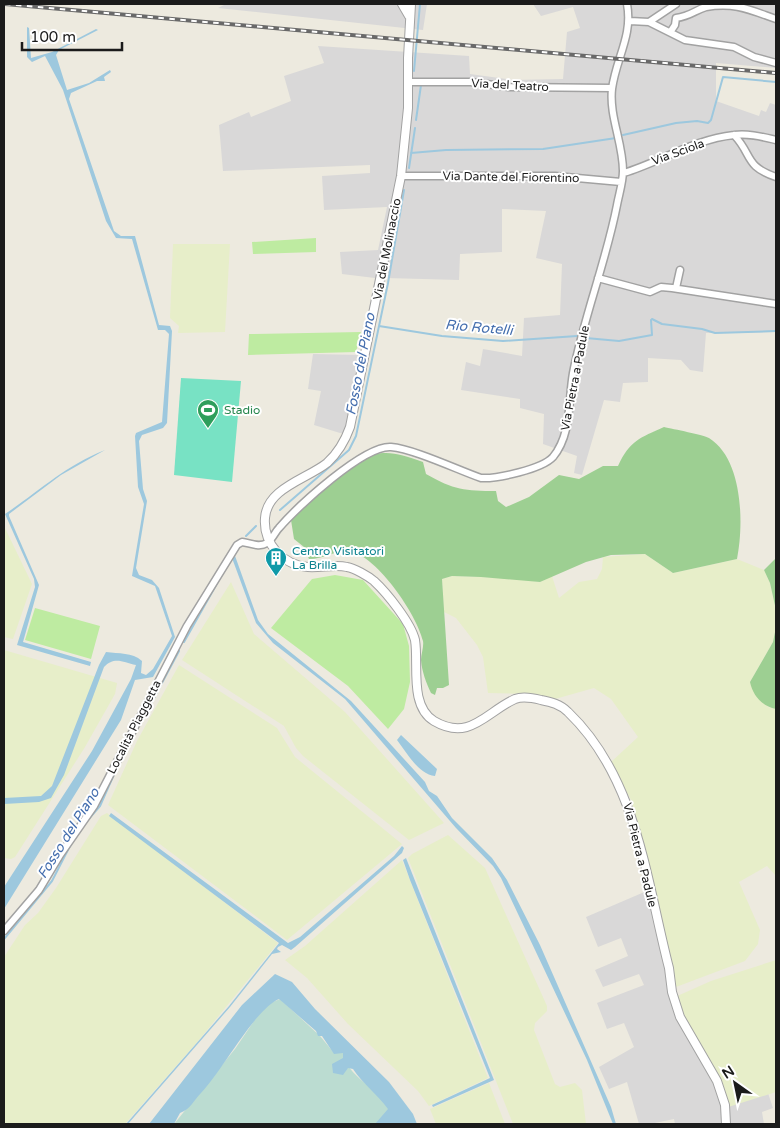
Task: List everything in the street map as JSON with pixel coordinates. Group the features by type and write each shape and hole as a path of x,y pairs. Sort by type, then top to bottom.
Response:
{"street":[{"path":"402,4 409,16"},
{"name":"Via del Molinaccio","path":"269,542 265,529 265,515 270,504 279,492 332,458 345,440 350,427 401,176 407,137 409,16 412,4"},
{"name":"Via Pietra a Padule","path":"627,4 630,20 612,88 614,116 622,143 624,173 614,221 580,339 570,389 567,427 560,445 552,458 540,465 492,479 481,478 390,447 372,452 354,460 279,528 269,542 285,559 295,565 308,567 348,567 372,579 397,607 414,639 418,699 432,720 453,728 474,726 516,699 526,697 554,702 566,710 588,733 608,762 626,799 669,968 672,992 680,1017 717,1081 725,1105 726,1124"},
{"path":"649,22 675,4"},
{"path":"671,31 676,25 675,4"},
{"path":"676,18 689,17 704,8 733,5 744,7 776,19"},
{"path":"630,20 649,22 671,31 685,40 734,47 754,57 776,62"},
{"name":"Via del Teatro","path":"408,82 471,82 509,87 612,88"},
{"path":"734,135 741,142 750,163 776,177"},
{"name":"Via Sciola","path":"624,173 705,141 734,135 776,140"},
{"name":"Via Dante del Fiorentino","path":"401,176 555,176 621,182"},
{"path":"676,288 680,270"},
{"path":"598,278 650,292 661,287 676,288 776,304"},
{"name":"Località Piaggetta","path":"4,932 39,890 60,855 94,806 187,626 237,545 242,542 259,546 269,542"}],"shaded area":[{"path":"226,4 427,4 423,30 218,8"},
{"path":"533,4 776,4 776,68 716,63 716,101 759,116 761,110 766,112 770,103 776,105 776,332 706,333 703,372 690,370 681,360 648,358 648,382 623,383 620,402 604,400 582,475 574,473 577,456 543,444 544,414 520,408 520,399 461,390 466,362 480,366 483,349 522,356 524,318 560,315 562,264 536,258 546,211 502,209 502,252 460,254 459,280 386,278 352,435 314,425 321,391 308,389 313,354 360,355 375,278 342,274 340,252 378,250 387,207 324,210 322,176 370,173 370,165 223,171 219,125 249,112 251,117 291,101 284,76 324,63 318,46 469,56 470,74 513,80 563,79 567,32 580,28 573,7 541,16"},
{"path":"27,27 29,28 31,58 52,52 96,29 98,30 59,50 56,55 67,90 89,83 110,70 111,72 104,77 105,81 97,81 71,93 69,99 114,231 121,236 135,236 159,325 170,326 172,331 167,423 163,428 142,435 139,441 143,489 147,501 136,568 139,575 152,580 159,588 175,637 153,677 135,680 121,720 4,909 4,887 92,751 131,679 136,665 115,661 104,667 64,775 51,798 39,802 4,804 4,798 41,796 52,786 99,665 106,652 138,658 142,661 141,673 146,675 153,669 172,636 155,586 132,576 144,504 138,487 135,436 136,433 162,422 169,334 165,330 158,330 132,239 116,238 106,221 63,90 45,56 32,62 27,57"},
{"path":"105,450 61,475 9,514 39,585 23,642 91,662 90,666 17,645 35,587 34,579 5,514 64,471"},
{"path":"234,553 258,620 268,634 351,701 425,782 429,791 437,796 452,818 492,858 507,880 540,945 611,1107 616,1124 613,1124 587,1060 501,878 493,866 456,828 345,699 273,643 256,623 232,558"},
{"path":"401,735 437,769 435,776 423,771 413,762 397,740"},
{"path":"111,813 288,943 300,937 394,856 402,846 404,848 402,853 295,947 291,950 282,945 278,947 277,949 281,952 272,954 230,1007 128,1124 126,1124 229,1006 279,943 109,816"},
{"path":"406,858 494,1080 433,1107 432,1105 490,1078 410,880 403,860"},
{"path":"649,890 672,992 717,1081 725,1107 768,1093 773,1108 762,1112 764,1124 675,1124 674,1119 650,1124 639,1124 627,1082 609,1089 599,1067 634,1047 624,1023 607,1029 597,1003 644,985 639,974 603,987 595,970 628,956 621,938 598,947 586,917"},
{"path":"275,974 292,982 315,1009 389,1082 413,1114 417,1124 375,1124 388,1109 353,1069 348,1068 343,1075 333,1073 332,1064 343,1058 343,1053 334,1054 322,1036 318,1036 316,1031 279,999 269,1005 259,1015 210,1083 189,1107 180,1113 174,1124 149,1124 242,1005"},
{"path":"280,999 320,1036 334,1053 343,1052 348,1066 381,1098 400,1124 174,1124 235,1049 258,1015 268,1004"}],"green space":[{"path":"316,238 316,252 253,254 252,242"},
{"path":"173,244 230,244 225,332 178,333 179,326 170,318"},
{"path":"361,332 356,352 248,355 249,334"},
{"path":"181,378 241,381 232,482 174,475"},
{"path":"664,427 709,438 720,448 729,461 735,476 740,511 737,559 673,573 645,554 611,555 586,562 540,582 452,576 442,579 449,685 437,688 435,695 431,693 422,669 423,641 419,630 405,603 384,575 361,556 350,551 341,551 309,559 304,547 294,539 291,520 293,517 360,458 369,455 392,453 423,462 426,474 444,483 460,489 496,491 498,501 506,507 529,497 559,475 579,479 603,466 618,466 627,450 636,441"},
{"path":"4,526 32,584 13,639 4,637"},
{"path":"645,554 673,573 737,559 764,570 770,583 776,610 776,627 773,642 750,682 768,707 776,709 776,876 767,866 739,882 760,930 758,944 745,961 676,987 644,843 631,800 611,762 638,737 611,699 594,688 555,699 535,694 488,693 483,657 477,645 456,618 444,612 442,579 452,576 512,578 540,582 552,576 559,598 579,582 597,579 602,569 603,557"},
{"path":"776,558 776,610 770,583 764,570"},
{"path":"335,575 363,580 403,624 409,646 410,682 404,709 388,729 348,686 271,628 312,579"},
{"path":"231,582 254,634 345,712 444,823 409,840 303,756 296,748 284,726 182,660"},
{"path":"35,608 100,626 91,659 25,640"},
{"path":"776,627 776,709 759,700 753,692 750,682 773,642"},
{"path":"4,650 117,683 115,694 85,747 15,857 11,859 4,858"},
{"path":"179,665 277,728 295,757 402,844 287,940 108,805 137,741"},
{"path":"107,813 278,943 199,1040 125,1124 4,1124 4,957 25,925 38,913 56,888 101,816"},
{"path":"448,835 485,868 547,1006 547,1011 535,1023 534,1030 555,1084 560,1087 575,1083 582,1090 586,1124 513,1124 408,858"},
{"path":"402,860 488,1078 429,1106 418,1091 348,1024 307,978 285,960 305,946"},
{"path":"776,960 776,1092 725,1108 680,1017 675,997 711,981"},
{"path":"489,1083 505,1124 436,1124 430,1109"}],"waterway":[{"name":"Fosso del Piano","path":"414,71 420,4"},
{"path":"623,135 676,123 697,121 708,123 711,120 723,77 776,82"},
{"name":"Fosso del Piano","path":"416,120 421,85"},
{"name":"Fosso del Piano","path":"409,168 415,128"},
{"path":"411,153 446,150 543,149 616,138"},
{"name":"Fosso del Piano","path":"280,510 349,450 356,436 388,283 404,190"},
{"name":"Rio Rotelli","path":"652,319 662,324 702,329 715,333 776,331"},
{"name":"Rio Rotelli","path":"586,338 619,341 652,335 651,320"},
{"name":"Rio Rotelli","path":"379,326 442,336 503,341 577,336"},
{"name":"Fosso del Piano","path":"246,536 256,526"},
{"name":"Fosso del Piano","path":"184,642 224,571"},
{"name":"Fosso del Piano","path":"140,724 179,651"},
{"name":"Fosso del Piano","path":"86,822 100,806 115,772"},
{"name":"Fosso del Piano","path":"4,939 52,881 72,842"}],"railway":[{"path":"5,4 776,73"}],"place":[{"name":"Stadio","path":"208,429"},
{"name":"Centro Visitatori La Brilla","path":"276,577"}]}
